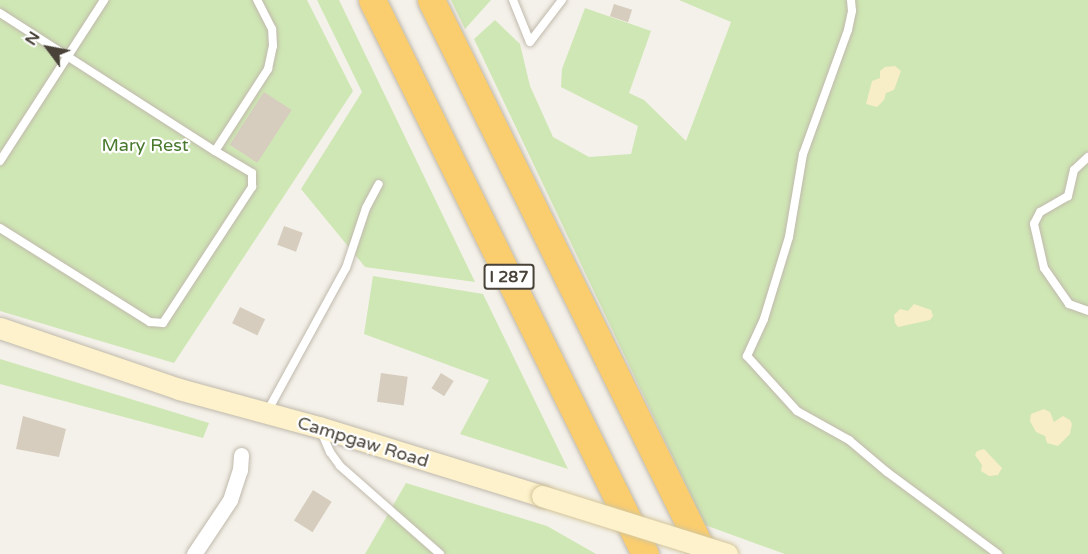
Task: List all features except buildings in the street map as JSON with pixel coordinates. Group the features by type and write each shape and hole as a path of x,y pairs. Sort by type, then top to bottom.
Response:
{"highway":[{"name":"I 287","path":"372,0 645,554"},
{"name":"I 287","path":"431,0 704,554"}],"main road":[{"name":"Campgaw Road","path":"0,328 180,389 319,427 727,554"}],"street":[{"path":"194,554 230,500 238,477 241,455"}],"lane":[{"path":"0,161 104,0"},
{"path":"215,151 268,69 273,46 272,29 257,0"},
{"path":"513,0 530,42 562,0"},
{"path":"850,0 852,11 848,30 803,154 789,237 764,319 747,356 797,411 849,440 887,472 998,554"},
{"path":"0,13 252,173 252,187 163,323 150,322 0,228"},
{"path":"1088,157 1074,170 1068,196 1040,212 1034,224 1044,268 1069,304 1088,311"},
{"path":"266,413 346,268 366,208 379,184"},
{"path":"319,427 330,452 340,466 440,554"}],"green space":[{"name":"Mary Rest","path":"0,0 307,0 353,91 174,363 0,311"},
{"path":"317,0 339,0 475,282 365,267 301,189 362,92"},
{"path":"451,0 491,0 465,29"},
{"path":"679,0 1088,0 1088,554 785,554 705,525 474,39 495,20 520,44 530,86 553,137 589,157 631,154 638,126 561,87 562,69 585,8 651,31 629,93 644,100 686,141 731,22"},
{"path":"373,276 483,294 568,469 460,434 489,380 364,334"},
{"path":"0,359 209,423 203,438 0,384"},
{"path":"406,483 547,526 596,554 365,554"}],"sand":[{"path":"895,66 901,71 894,90 886,93 884,100 877,107 866,104 872,81 880,78 880,71 885,67"},
{"path":"914,304 931,310 933,316 930,320 898,327 894,315 900,309 908,311"},
{"path":"1044,409 1050,412 1054,422 1063,416 1072,424 1070,434 1058,446 1047,443 1045,436 1036,432 1030,421 1031,414"},
{"path":"984,449 1002,468 998,475 989,476 981,471 982,465 975,455 977,451"}]}
